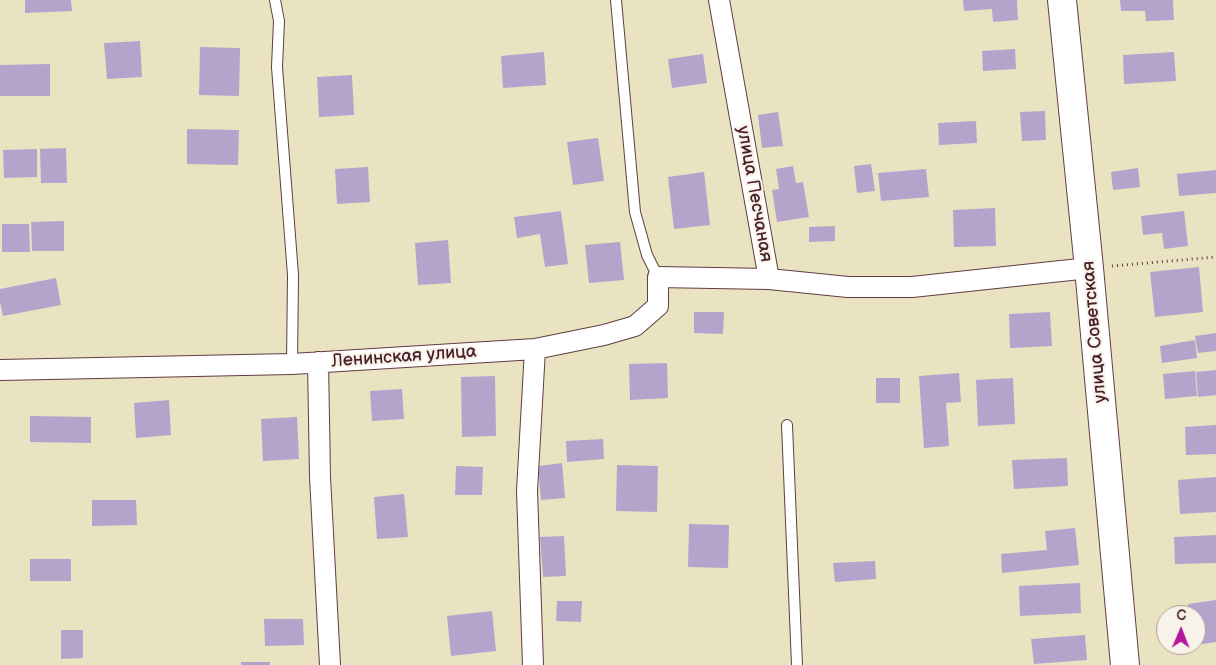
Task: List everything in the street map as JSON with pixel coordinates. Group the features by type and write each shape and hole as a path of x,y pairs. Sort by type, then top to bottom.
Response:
{"street":[{"name":"улица Песчаная","path":"718,0 769,279 848,287 912,287 1089,268"},
{"name":"улица Советская","path":"1062,0 1089,268 1125,665"},
{"name":"Ленинская улица","path":"0,370 292,364 535,349 604,335 635,326 658,306 658,277"},
{"path":"658,277 769,279"},
{"path":"532,665 526,491 535,349"},
{"path":"318,362 320,477 330,665"}],"lane":[{"path":"275,0 279,21 277,67 293,274 292,364"},
{"path":"616,0 635,212 647,255 658,277"},
{"path":"787,425 797,665"}],"path":[{"path":"1089,268 1216,257"}],"building":[{"path":"25,0 71,0 72,11 25,13"},
{"path":"963,0 1017,0 1018,20 993,22 992,9 964,11"},
{"path":"1120,0 1173,0 1174,20 1146,21 1145,11 1121,11"},
{"path":"140,41 142,77 107,79 104,43"},
{"path":"200,47 240,48 239,96 199,95"},
{"path":"1015,49 1016,69 983,71 982,51"},
{"path":"544,52 546,85 503,88 501,56"},
{"path":"1174,52 1176,81 1124,84 1123,55"},
{"path":"703,54 707,83 672,88 668,59"},
{"path":"50,64 50,96 0,96 0,65"},
{"path":"352,75 354,115 319,117 317,77"},
{"path":"1045,111 1046,140 1022,141 1020,112"},
{"path":"778,112 783,146 762,148 758,115"},
{"path":"976,121 977,143 939,145 938,123"},
{"path":"187,129 239,130 238,165 187,164"},
{"path":"598,138 604,181 573,185 567,142"},
{"path":"66,148 67,183 41,183 40,149"},
{"path":"37,149 37,177 4,178 3,150"},
{"path":"871,164 875,191 857,193 854,166"},
{"path":"793,166 796,183 803,182 809,217 777,222 772,190 779,189 776,169"},
{"path":"368,167 370,202 337,204 335,169"},
{"path":"1138,168 1140,187 1113,190 1111,172"},
{"path":"926,169 929,197 881,201 878,173"},
{"path":"1216,170 1216,193 1179,196 1177,174"},
{"path":"704,172 710,225 674,229 668,177"},
{"path":"995,208 996,246 954,247 953,210"},
{"path":"561,211 568,264 545,267 540,234 517,238 514,217"},
{"path":"1184,211 1188,246 1164,249 1162,233 1143,235 1141,216"},
{"path":"64,221 64,251 32,251 31,222"},
{"path":"2,224 29,224 30,252 2,252"},
{"path":"835,226 835,241 809,242 809,227"},
{"path":"448,240 451,283 418,285 415,243"},
{"path":"620,242 624,280 589,283 585,245"},
{"path":"1199,267 1203,312 1155,317 1150,272"},
{"path":"56,278 61,305 3,316 0,289"},
{"path":"694,312 724,312 723,334 694,333"},
{"path":"1050,312 1052,346 1010,348 1009,314"},
{"path":"1216,333 1216,351 1198,353 1195,336"},
{"path":"1195,340 1197,358 1162,363 1160,346"},
{"path":"667,363 668,398 630,400 629,364"},
{"path":"1216,370 1216,395 1198,397 1196,372"},
{"path":"1195,371 1197,396 1165,399 1163,374"},
{"path":"959,373 961,402 946,403 949,446 924,448 919,376"},
{"path":"495,376 496,436 462,437 461,377"},
{"path":"876,378 900,378 900,403 876,403"},
{"path":"1013,378 1015,424 978,426 976,380"},
{"path":"402,389 404,419 372,421 370,391"},
{"path":"169,400 171,435 136,438 134,403"},
{"path":"30,416 91,417 91,443 30,442"},
{"path":"297,417 299,459 263,461 261,419"},
{"path":"1216,425 1216,454 1186,455 1185,427"},
{"path":"603,439 604,459 567,462 566,441"},
{"path":"1067,458 1068,486 1014,489 1012,460"},
{"path":"562,463 565,498 541,500 538,466"},
{"path":"617,465 658,466 657,512 616,511"},
{"path":"456,466 483,467 482,495 455,495"},
{"path":"1216,477 1216,512 1180,514 1178,480"},
{"path":"404,494 408,537 377,539 374,497"},
{"path":"92,500 136,500 137,525 92,526"},
{"path":"689,524 729,525 728,568 688,567"},
{"path":"1075,528 1079,565 1002,573 1001,554 1047,550 1045,531"},
{"path":"1216,535 1216,563 1175,564 1174,537"},
{"path":"564,536 566,576 543,577 540,537"},
{"path":"30,559 71,559 71,581 30,581"},
{"path":"875,561 876,579 835,582 833,563"},
{"path":"1080,583 1081,613 1020,616 1019,586"},
{"path":"1216,600 1216,642 1206,644 1206,605 1188,604"},
{"path":"557,601 582,601 581,622 556,621"},
{"path":"492,611 496,651 451,656 447,616"},
{"path":"264,619 303,619 304,645 265,646"},
{"path":"61,630 83,630 83,658 61,659"},
{"path":"1085,635 1087,660 1034,664 1031,639"},
{"path":"241,662 270,662 270,665 241,665"}]}
